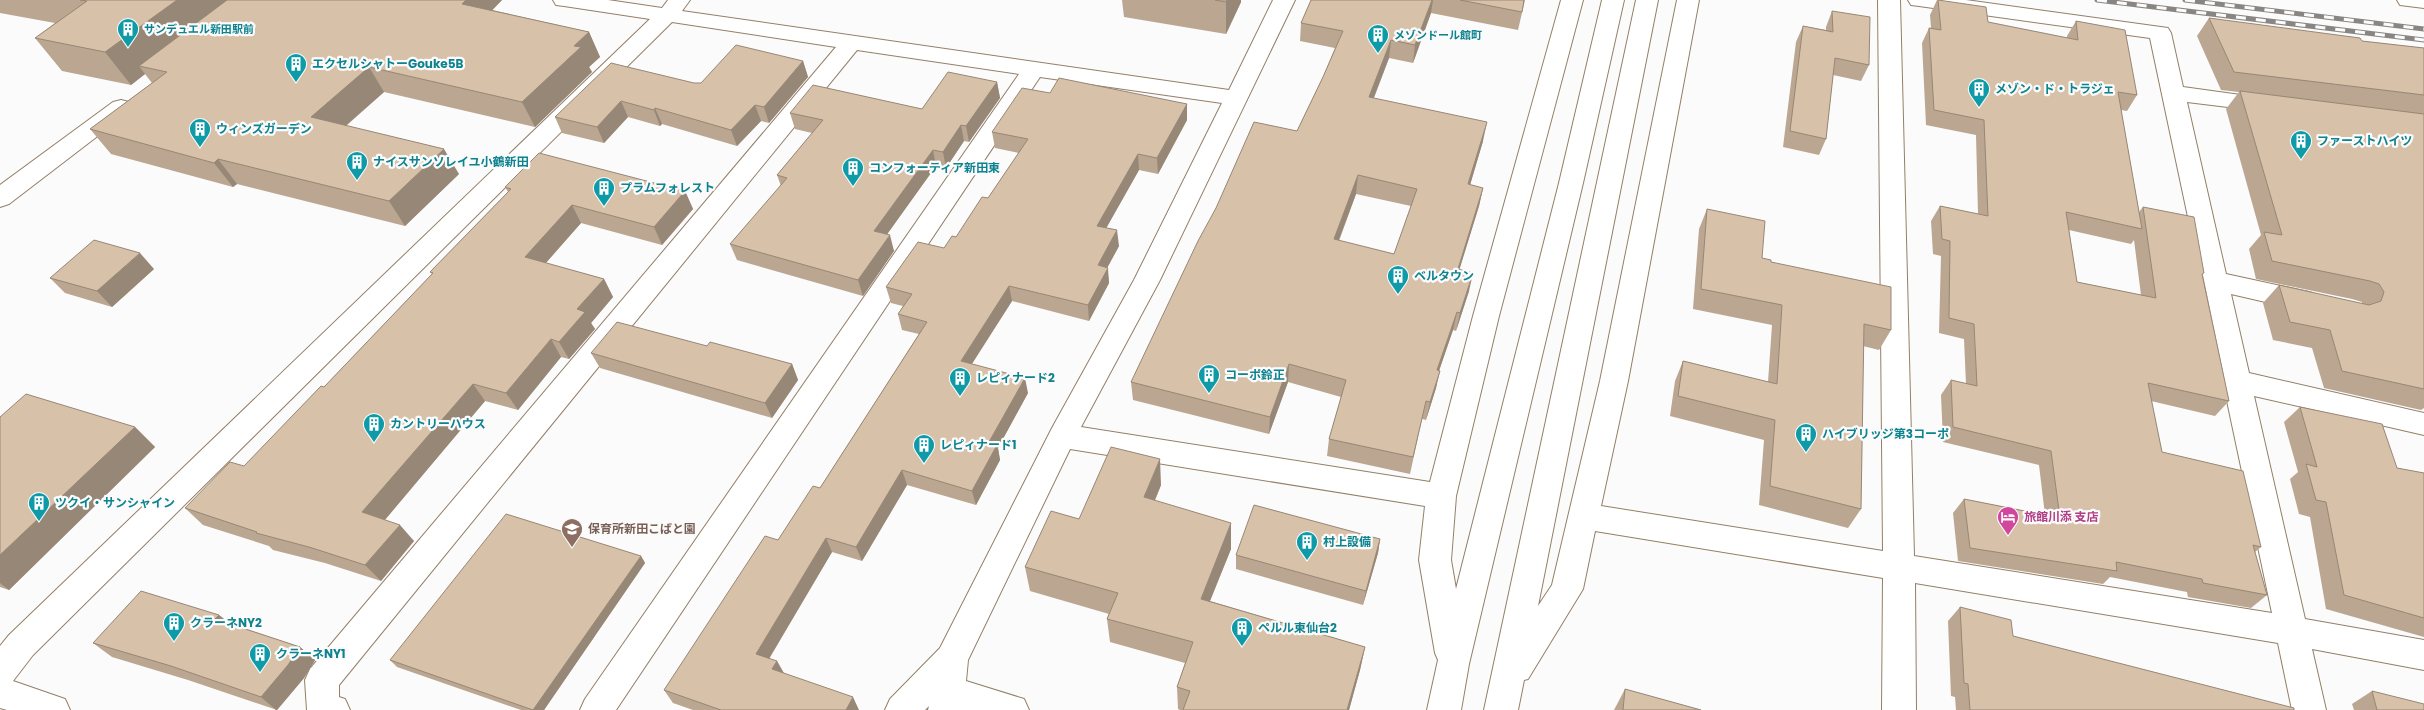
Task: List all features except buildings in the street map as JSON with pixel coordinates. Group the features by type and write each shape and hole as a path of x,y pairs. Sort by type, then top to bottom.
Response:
{"street":[{"path":"564,0 673,8 850,43 1235,98"},
{"path":"902,710 949,687 1062,436 1147,280 1284,0"},
{"path":"1453,664 1436,560 1441,496 1489,306 1572,0"},
{"path":"1444,710 1453,664 1571,183 1613,0"},
{"path":"1504,696 1647,0"},
{"path":"1504,696 1567,589 1614,381 1688,0"},
{"path":"1889,0 1899,567 1899,710"},
{"path":"1919,0 2160,33 2309,710"},
{"path":"2408,0 2424,2"},
{"path":"0,671 21,645 673,8"},
{"path":"333,710 323,707 322,680 850,43"},
{"path":"597,710 1034,69"},
{"path":"2173,93 2289,107"},
{"path":"0,198 135,96"},
{"path":"2215,280 2334,307"},
{"path":"2237,381 2424,424"},
{"path":"1062,436 1441,496"},
{"path":"1583,516 2292,630 2424,655"},
{"path":"949,687 1012,710"},
{"path":"0,692 53,710"}],"railway":[{"path":"2097,0 2424,40"},
{"path":"2185,0 2424,29"}],"place":[{"name":"サンデュエル新田駅前","path":"128,48"},
{"name":"メゾンドール館町","path":"1378,54"},
{"name":"エクセルシャトーGouke5B","path":"296,83"},
{"name":"メゾン・ド・トラジェ","path":"1979,108"},
{"name":"ウィンズガーデン","path":"200,148"},
{"name":"ファーストハイツ","path":"2301,160"},
{"name":"ナイスサンソレイユ小鶴新田","path":"357,181"},
{"name":"コンフォーティア新田東","path":"853,187"},
{"name":"プラムフォレスト","path":"604,207"},
{"name":"ベルタウン","path":"1398,295"},
{"name":"コーポ鈴正","path":"1209,394"},
{"name":"レピィナード2","path":"960,397"},
{"name":"カントリーハウス","path":"374,443"},
{"name":"ハイブリッジ第3コーポ","path":"1806,453"},
{"name":"レピィナード1","path":"924,464"},
{"name":"ツクイ・サンシャイン","path":"39,522"},
{"name":"旅館川添 支店","path":"2008,536"},
{"name":"保育所新田こばと園","path":"572,548"},
{"name":"村上設備","path":"1307,561"},
{"name":"クラーネNY2","path":"174,642"},
{"name":"ペルル東仙台2","path":"1242,647"},
{"name":"クラーネNY1","path":"260,673"}]}
